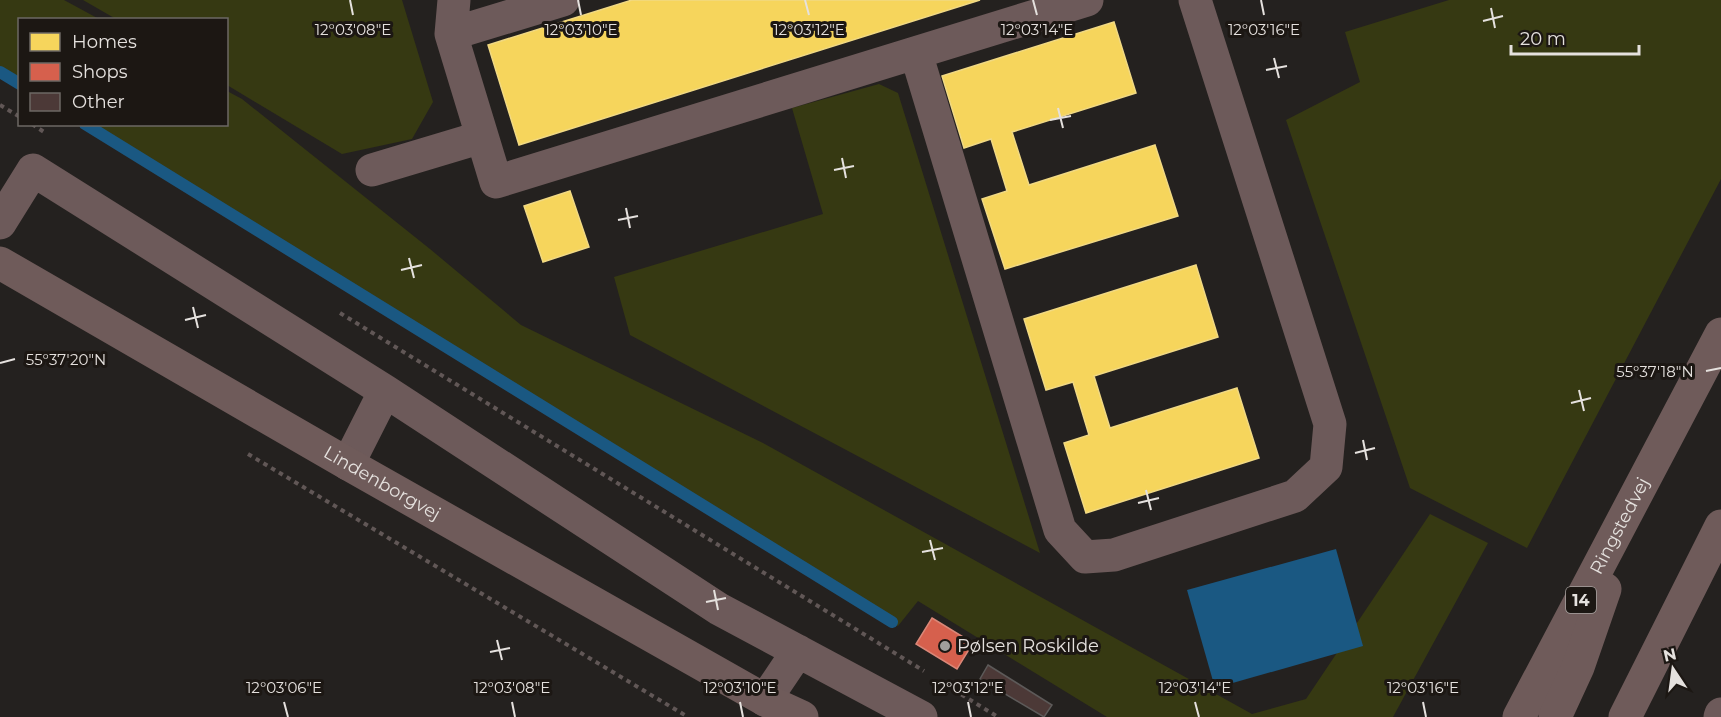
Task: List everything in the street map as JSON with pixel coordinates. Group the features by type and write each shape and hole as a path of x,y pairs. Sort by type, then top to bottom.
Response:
{"main road":[{"name":"Lindenborgvej","path":"0,263 774,709 802,717"},
{"name":"Ringstedvej","path":"1519,717 1721,334"},
{"path":"1555,717 1578,667 1642,483"},
{"path":"1625,717 1721,526"}],"lane":[{"path":"454,0 451,34 496,182 1087,0"},
{"path":"451,34 563,0"},
{"path":"916,53 1060,530 1085,557 1114,555 1295,496 1326,467 1330,424 1195,0"},
{"path":"372,170 482,137"},
{"path":"0,223 33,170 385,392 719,609 921,717"},
{"path":"348,464 385,392"},
{"path":"774,709 798,651"}],"path":[{"path":"0,105 18,116"},
{"path":"35,126 52,137"},
{"path":"336,311 930,675"},
{"path":"246,453 688,717"},
{"path":"940,681 998,717"}],"green space":[{"path":"0,0 64,0 97,18 18,18 18,84 0,73"},
{"path":"83,0 402,0 433,102 412,139 342,154 228,86 228,18 114,18"},
{"path":"1449,0 1721,0 1721,179 1527,548 1410,488 1286,120 1360,82 1345,32"},
{"path":"879,84 898,93 1040,553 630,335 614,277 823,214 792,108"},
{"path":"228,92 242,99 521,325 763,443 1252,714 1306,699 1430,514 1488,543 1393,717 1107,717 918,601 898,626 84,126 228,126"}],"water":[{"path":"1336,549 1363,646 1215,688 1187,590"}],"building: Homes":[{"path":"632,0 980,0 519,145 488,45"},
{"path":"1114,22 1136,93 1012,132 1029,185 1155,145 1178,216 1005,269 982,199 1007,191 991,139 964,148 942,76"},
{"path":"570,191 589,247 543,262 524,206"},
{"path":"1196,265 1218,337 1094,376 1110,428 1237,388 1259,458 1086,513 1064,443 1089,435 1073,382 1046,390 1024,319"}],"building: Shops":[{"path":"932,618 973,643 957,669 916,644"}],"building: Other":[{"path":"988,665 1052,705 1044,717 980,679"}],"waterway":[{"path":"0,72 18,83"},
{"path":"88,126 892,622"}],"place":[{"name":"Pølsen Roskilde","path":"945,646"}]}
